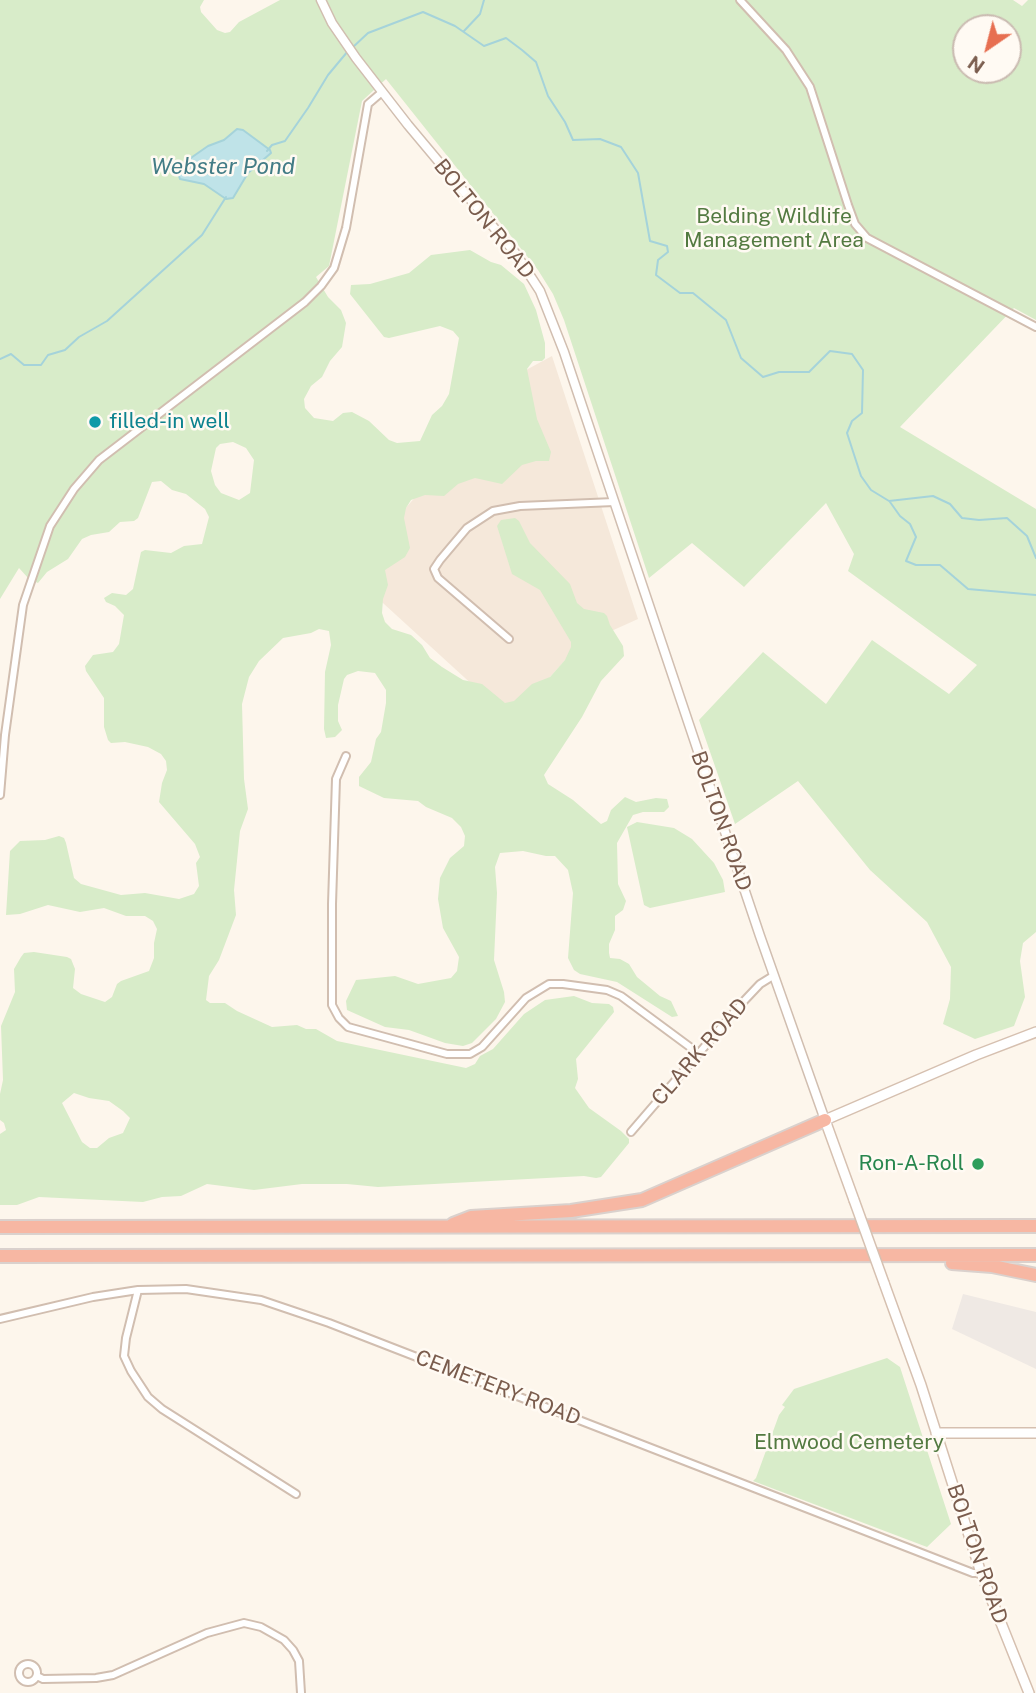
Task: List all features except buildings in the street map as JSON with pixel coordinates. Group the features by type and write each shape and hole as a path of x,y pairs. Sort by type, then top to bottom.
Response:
{"highway":[{"path":"447,1227 471,1217 571,1211 642,1200 825,1120"},
{"path":"0,1227 1036,1226"},
{"path":"918,1255 942,1263 992,1266 1036,1275"},
{"path":"0,1256 1036,1255"}],"main road":[{"path":"825,1120 1036,1032"},
{"name":"BOLTON ROAD","path":"825,1120 936,1433 981,1573 1029,1693"},
{"path":"936,1433 1036,1433"}],"street":[{"name":"BOLTON ROAD","path":"321,0 356,58 516,254 540,291 568,364 773,976 825,1120"},
{"path":"740,0 786,50 810,87 855,224 867,238 1036,327"},
{"path":"0,795 5,735 23,605 50,526 74,489 99,460 305,302 321,286 334,268 346,228 368,104 382,92"},
{"path":"509,639 439,578 434,569 440,560 467,528 493,511 520,506 614,502"},
{"path":"346,756 336,779 332,1005 348,1027 447,1054 470,1054 482,1047 526,998 549,984 563,984 607,990 621,996 698,1053"},
{"name":"CLARK ROAD","path":"631,1132 743,1002 760,984 773,976"},
{"name":"CEMETERY ROAD","path":"0,1319 93,1297 138,1290 186,1289 233,1294 294,1310 974,1573 981,1573"},
{"path":"138,1290 124,1356 148,1397 162,1409 296,1494"},
{"path":"37,1676 44,1679 65,1679 113,1675 207,1633 244,1623 261,1627 284,1640 293,1650 299,1661 301,1693"}],"shaded area":[{"path":"552,356 638,619 578,646 511,720 349,572 434,476 502,383"},
{"path":"963,1294 1036,1312 1036,1369 952,1329"}],"green space":[{"name":"Belding Wildlife Management Area","path":"0,0 204,0 200,7 201,12 217,30 225,33 230,32 239,22 280,0 1013,0 1022,6 1028,0 1036,0 1036,320 1014,308 900,427 1036,509 1036,932 1023,943 1020,961 1025,997 1014,1026 975,1039 943,1024 950,999 951,967 927,922 870,870 798,781 735,824 699,720 763,652 826,704 872,640 949,694 977,665 848,571 854,554 826,503 744,587 692,543 649,578 553,294 538,270 386,79 362,101 329,266 316,277 328,297 341,310 346,323 342,347 330,361 322,377 311,386 304,399 305,408 314,418 333,421 343,413 352,412 369,421 389,440 397,443 420,441 432,415 442,406 449,394 459,338 453,331 440,326 384,337 350,294 351,285 370,284 409,273 431,255 470,250 501,265 524,284 536,310 545,343 545,358 542,361 533,361 527,369 537,419 551,452 549,461 522,465 502,484 475,478 458,484 444,496 425,495 411,500 404,518 410,548 405,557 385,570 388,585 382,613 385,622 392,629 411,635 422,645 430,658 442,667 463,680 482,684 505,703 514,701 532,684 550,677 565,660 571,642 540,590 512,574 497,526 501,520 515,518 530,543 570,584 577,603 584,609 607,616 623,646 624,656 601,681 582,717 544,775 548,784 573,800 601,824 607,821 611,810 625,797 636,802 667,799 669,807 664,812 633,815 617,843 618,884 626,901 623,910 615,916 615,930 609,944 609,953 610,958 629,964 637,977 660,996 671,1001 678,1016 672,1017 617,982 580,974 574,970 568,958 573,893 568,870 555,856 523,851 500,853 495,867 497,893 494,960 505,1002 496,1019 472,1043 463,1046 445,1043 409,1030 385,1027 347,1010 346,1001 356,980 395,976 418,984 451,978 457,971 459,957 443,928 438,899 440,878 450,858 464,846 465,836 452,818 418,801 384,798 359,786 359,777 371,762 376,739 381,732 386,690 375,673 358,671 347,675 338,705 338,721 342,730 335,737 326,738 325,672 331,645 329,631 319,629 283,638 259,661 249,677 242,704 244,779 248,809 240,831 234,890 236,915 219,960 209,976 206,1000 210,1003 225,1003 272,1027 297,1025 316,1029 337,1041 466,1068 493,1049 524,1014 545,1000 574,996 592,1003 609,1004 614,1012 576,1059 578,1079 575,1088 589,1108 629,1139 629,1143 601,1177 378,1187 302,1184 254,1190 207,1184 181,1196 143,1202 39,1197 17,1205 0,1205 0,1134 6,1130 0,1120 3,1080 1,1026 15,992 14,969 24,953 67,957 71,959 75,969 73,988 81,994 105,1002 112,997 121,981 149,971 154,958 157,929 153,921 145,916 126,916 104,908 80,912 48,905 20,914 6,915 10,851 20,841 45,840 59,836 64,838 66,843 74,878 81,884 121,895 145,893 179,899 194,894 199,886 196,863 200,857 195,844 159,802 167,770 166,761 161,754 148,747 125,742 111,743 108,740 104,727 104,698 85,666 93,655 113,652 119,644 124,615 104,598 112,593 126,595 133,589 141,552 145,550 171,553 184,546 202,544 209,517 205,509 186,494 172,490 161,481 152,482 138,518 134,521 120,522 109,532 82,539 68,559 47,572 38,583 29,579 19,568 0,599","holes":["233,442 246,448 254,460 250,493 239,500 221,493 215,485 211,471 216,448 220,444","74,1093 109,1101 123,1111 130,1118 123,1133 109,1138 97,1148 90,1148 82,1142 62,1103"]},
{"path":"637,822 674,828 692,839 714,863 723,880 725,892 650,908 644,905 627,827"},
{"name":"Elmwood Cemetery","path":"887,1358 900,1367 951,1524 927,1547 753,1481 779,1415 785,1407 782,1405 794,1389"}],"water":[{"name":"Webster Pond","path":"237,129 243,130 271,153 248,173 233,198 226,199 204,184 180,179 177,170 185,162 208,146 224,140"}],"waterway":[{"path":"464,31 480,14 484,0"},
{"path":"352,48 368,33 423,12 455,26 484,46 506,38 536,62 548,96 573,140 600,139 621,147 638,173 650,241 667,246 668,252 658,260 656,275 680,293 693,293 726,320 741,358 763,377 779,372 809,372 830,351 852,354 863,370 862,413 852,421 847,433 861,476 871,490 889,501 933,496 950,504 962,518 1007,518 1027,536 1036,558"},
{"path":"267,151 272,145 285,141 328,75 348,51"},
{"path":"0,359 11,354 24,365 41,365 48,355 65,350 79,337 107,321 202,235 226,197"},
{"path":"890,502 910,524 916,537 906,561 916,565 940,565 968,589 1036,595"}],"place":[{"name":"filled-in well","path":"95,422"},
{"name":"Ron-A-Roll","path":"978,1164"}]}
